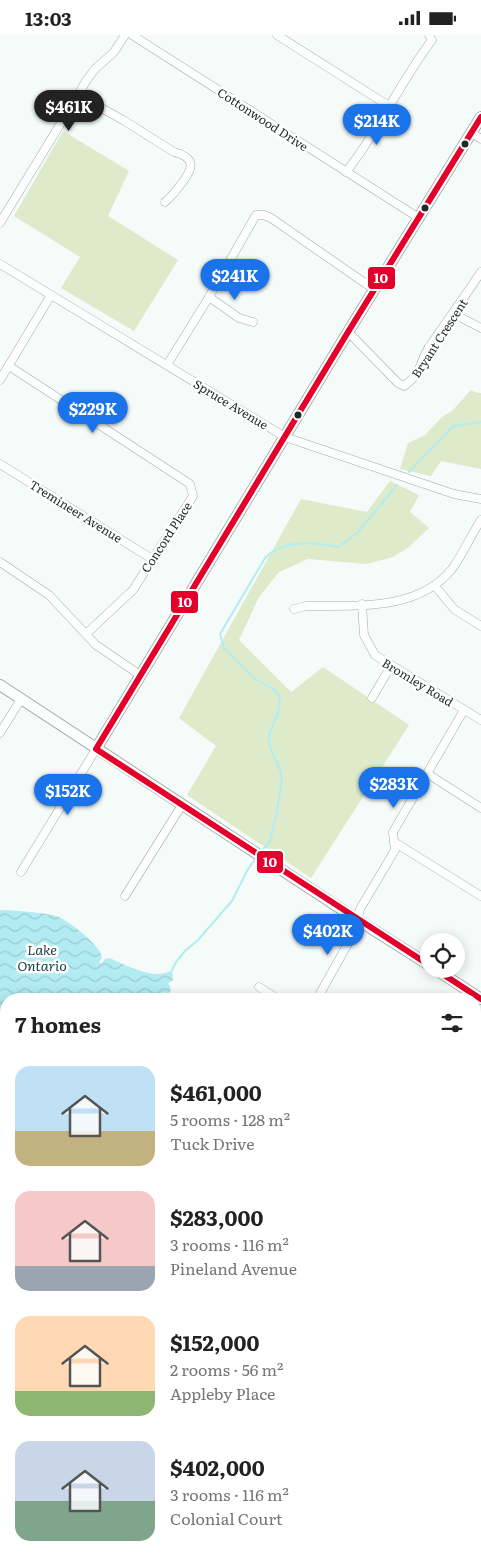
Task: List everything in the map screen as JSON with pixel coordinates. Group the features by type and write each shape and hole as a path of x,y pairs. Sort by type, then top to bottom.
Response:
{"main road":[{"path":"96,749 348,332 481,117"},
{"path":"0,685 420,959"},
{"path":"449,978 472,993"}],"street":[{"path":"0,223 86,81 95,69 114,52 125,35"},
{"name":"Cottonwood Drive","path":"132,35 419,218"},
{"path":"277,35 389,106"},
{"path":"346,172 389,106 415,61 432,40 429,35"},
{"path":"78,95 190,160 189,175 165,202"},
{"path":"472,133 481,139"},
{"path":"167,365 256,215 272,218 375,290"},
{"name":"Spruce Avenue","path":"0,264 285,437 454,494 481,499"},
{"name":"Bryant Crescent","path":"348,332 398,383 404,386 417,375 428,349 454,314 481,272"},
{"path":"0,380 51,295"},
{"path":"209,297 239,318 253,322"},
{"path":"454,314 481,328"},
{"name":"Concord Place","path":"9,365 190,484 193,496 133,590 86,634"},
{"name":"Tremineer Avenue","path":"0,464 152,559"},
{"path":"294,609 306,606 388,603 412,598 434,586 452,568 481,519"},
{"path":"473,532 481,537"},
{"path":"0,562 49,595 101,649 140,675"},
{"path":"434,586 454,609 481,626"},
{"name":"Bromley Road","path":"362,605 364,635 375,655 481,720"},
{"path":"372,699 391,666"},
{"path":"0,733 21,699"},
{"path":"320,993 355,931 360,909 395,850 393,832 464,710"},
{"path":"21,872 96,749"},
{"path":"428,774 481,808"},
{"path":"125,896 182,805"},
{"path":"394,842 481,897"},
{"path":"259,987 268,993"}],"green space":[{"path":"63,131 129,171 108,216 178,260 134,331 61,288 80,257 14,216"},
{"path":"471,390 481,393 481,469 441,461 431,476 400,469 408,443 425,435 442,417 452,411"},
{"path":"390,481 419,495 410,512 429,528 409,547 393,557 366,564 308,559 279,572 259,597 239,640 291,692 323,667 409,725 311,878 187,795 216,746 179,718 301,499 367,512"}],"water":[{"name":"Lake Ontario","path":"0,910 39,913 59,917 77,929 96,946 102,957 99,963 110,958 149,973 158,974 172,970 173,980 168,983 171,989 169,993 0,993"}],"waterway":[{"path":"409,472 453,426 481,422"},
{"path":"261,852 270,841 282,779 268,737 278,713 280,697 273,689 255,679 224,648 220,634 265,558 272,552 300,543 338,547 357,533 397,485"},
{"path":"172,970 185,951 198,940 232,901 248,869 257,857"}],"transit line":[{"name":"10","path":"420,959 96,749 348,332 481,117"},
{"name":"10","path":"449,978 472,993"}]}
